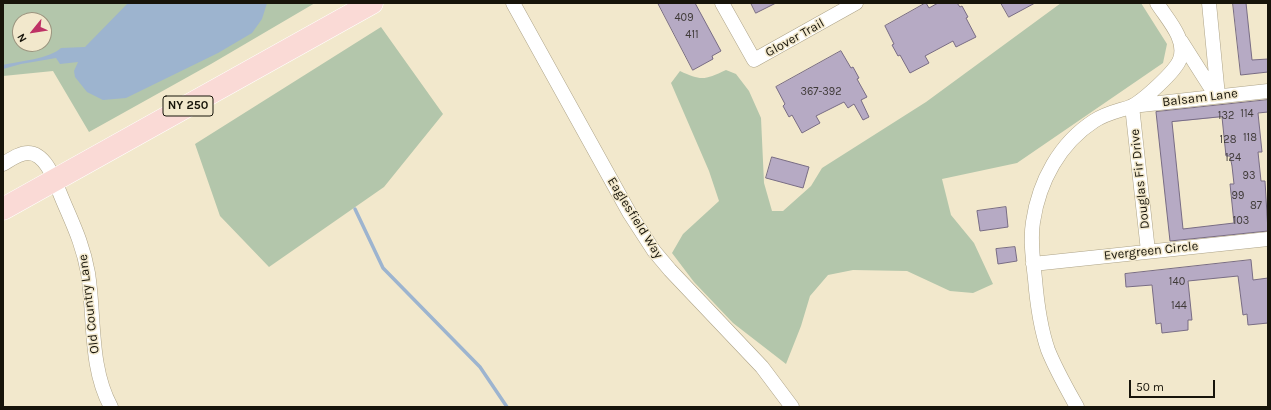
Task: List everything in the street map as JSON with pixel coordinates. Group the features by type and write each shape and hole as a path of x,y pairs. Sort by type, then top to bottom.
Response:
{"main road":[{"name":"NY 250","path":"3,209 372,3"}],"street":[{"name":"Eaglesfield Way","path":"513,3 630,214 654,251 670,270 762,367 792,407"},
{"name":"Glover Trail","path":"722,3 754,60 856,3"},
{"path":"1157,3 1217,96"},
{"path":"1209,3 1217,96"},
{"path":"1132,106 1171,75 1178,66 1181,58 1181,41"},
{"name":"Balsam Lane","path":"1077,407 1060,375 1043,333 1036,300 1033,264 1033,222 1038,199 1046,179 1061,150 1077,133 1095,120 1112,111 1132,106 1268,91"},
{"name":"Douglas Fir Drive","path":"1132,106 1148,251"},
{"name":"Old Country Lane","path":"3,164 23,154 32,154 41,159 55,180 81,241 90,290 96,362 103,389 111,407"},
{"name":"Evergreen Circle","path":"1033,264 1268,239"}],"green space":[{"path":"3,3 315,3 211,64 89,132 53,71 3,76"},
{"path":"1061,3 1141,3 1167,44 1163,63 1017,163 942,179 951,215 974,243 993,284 973,293 950,291 907,271 853,270 828,275 810,296 801,326 786,364 733,323 694,282 672,253 683,234 719,201 709,171 671,83 680,71 698,78 703,78 713,76 726,70 736,74 749,91 761,118 764,183 772,211 783,211 811,186 822,168 926,102"},
{"path":"381,27 443,114 384,187 269,267 220,216 195,144"}],"water":[{"path":"128,3 267,3 262,19 252,33 218,53 126,98 103,100 87,92 75,77 74,71 78,62 60,64 56,58 21,64 3,69 3,65 49,55 61,48 85,47"}],"building":[{"path":"658,3 695,3 721,51 712,56 713,59 693,70"},
{"path":"751,3 776,3 756,13"},
{"path":"926,3 929,8 938,3 957,3 960,7 962,6 968,17 966,18 976,37 956,47 953,41 925,56 929,63 910,73 900,55 898,56 892,45 894,44 885,26"},
{"path":"1001,3 1035,3 1009,17"},
{"path":"1233,3 1246,3 1252,60 1268,59 1268,72 1241,75"},
{"path":"841,51 859,78 857,79 867,97 861,100 869,117 863,120 854,104 848,108 844,102 816,116 820,123 802,133 792,115 789,117 783,106 785,104 776,87"},
{"path":"1268,100 1268,112 1258,113 1262,152 1258,152 1261,181 1265,181 1268,231 1170,241 1156,112","holes":["1222,117 1226,156 1230,156 1232,166 1234,184 1230,184 1234,223 1183,229 1172,122"]},
{"path":"772,157 809,167 803,188 766,178"},
{"path":"1006,207 1008,227 980,231 977,211"},
{"path":"1015,247 1017,261 998,264 996,249"},
{"path":"1251,260 1253,280 1268,278 1268,323 1248,325 1247,314 1243,315 1238,276 1188,281 1192,320 1188,320 1188,330 1162,333 1161,323 1156,324 1152,285 1126,287 1125,274"}],"waterway":[{"path":"355,209 383,268 480,367 507,407"}]}
